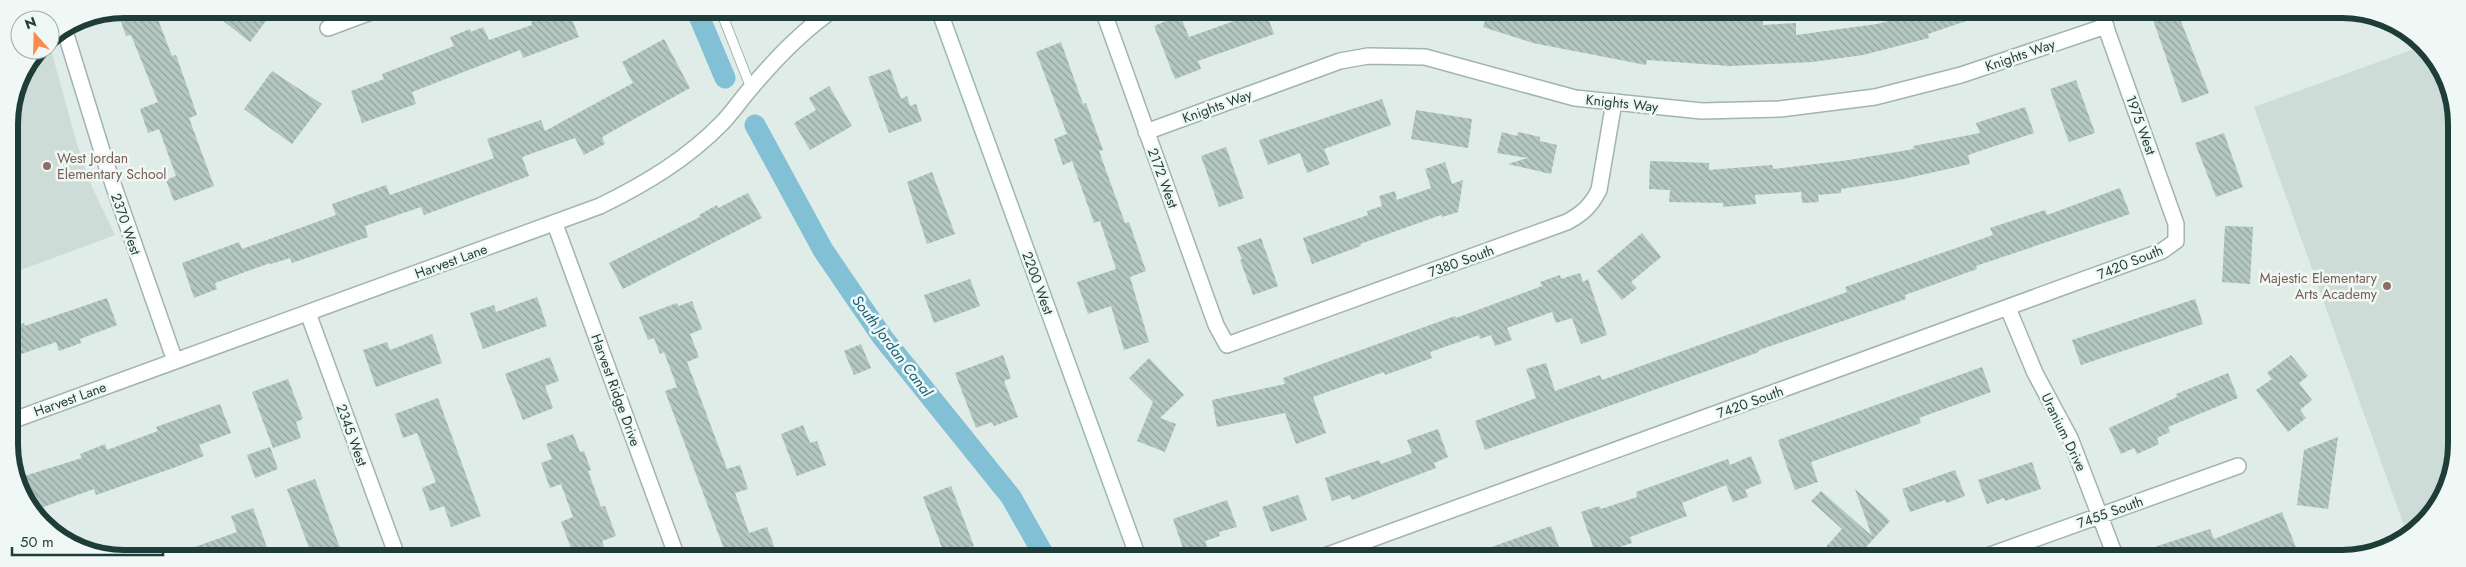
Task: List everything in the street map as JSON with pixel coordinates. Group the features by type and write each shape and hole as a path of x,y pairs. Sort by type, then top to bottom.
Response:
{"street":[{"path":"328,28 355,18"},
{"name":"Harvest Lane","path":"18,418 600,206 642,185 680,160 722,123 782,53 821,18"},
{"name":"2200 West","path":"942,18 1135,550"},
{"name":"2172 West","path":"1105,18 1216,325 1227,345"},
{"name":"1975 West","path":"2103,18 2176,224 2176,241"},
{"name":"Knights Way","path":"1146,132 1340,61 1368,56 1424,57 1575,98 1702,111 1770,110 1875,97 1961,75 2106,26"},
{"name":"2370 West","path":"66,34 106,164 175,361"},
{"name":"7380 South","path":"1227,345 1567,222 1583,213 1594,201 1599,190 1614,102"},
{"name":"Harvest Ridge Drive","path":"555,224 674,550"},
{"name":"7420 South","path":"1343,549 2132,264 2162,251 2176,241"},
{"name":"Uranium Drive","path":"2008,308 2035,373 2070,438 2113,549"},
{"name":"2345 West","path":"308,314 395,550"},
{"name":"7455 South","path":"2006,549 2238,466"}],"lane":[{"path":"724,18 751,88"}],"shaded area":[{"name":"Majestic Elementary Arts Academy","path":"2416,48 2427,59 2443,90 2448,110 2448,457 2443,477 2431,502 2405,529 2254,107"},
{"name":"West Jordan Elementary School","path":"38,60 54,60 77,144 92,187 115,235 18,271 18,110 28,77"}],"building":[{"path":"120,18 157,18 172,56 176,55 197,115 189,118 214,186 174,201 166,180 176,176 159,129 148,133 140,109 158,102 131,35 126,36"},
{"path":"219,18 262,18 266,21 250,42"},
{"path":"541,18 572,18 579,37 523,58 520,50 412,92 416,104 362,123 351,91 384,79 382,74 454,46 450,37 470,29 471,32 483,27 489,40 532,25 531,22"},
{"path":"1173,18 1181,18 1189,37 1242,18 1268,18 1274,34 1198,61 1201,69 1175,79 1154,26"},
{"path":"1486,18 1763,18 1763,25 1796,23 1796,35 1877,24 1899,18 1975,18 1928,34 1929,38 1863,55 1812,62 1730,66 1647,60 1646,65 1533,43 1483,27"},
{"path":"2152,18 2180,18 2209,93 2182,103"},
{"path":"664,39 690,88 602,137 605,144 584,155 575,138 522,157 529,176 424,215 421,207 365,226 368,237 292,263 290,258 270,263 215,283 217,289 194,298 182,263 239,242 242,249 336,215 332,204 386,185 390,195 494,158 487,139 541,120 545,131 633,83 622,62"},
{"path":"1061,42 1083,104 1086,103 1103,150 1099,151 1125,223 1129,222 1146,271 1130,277 1149,342 1124,350 1111,306 1088,314 1077,282 1116,269 1100,221 1094,223 1072,161 1063,165 1054,139 1067,134 1036,52"},
{"path":"890,69 901,99 907,96 910,106 916,104 922,121 889,133 868,77"},
{"path":"272,71 322,104 292,144 244,109"},
{"path":"2076,80 2095,133 2069,142 2050,89"},
{"path":"829,86 852,126 810,150 794,123 816,110 809,98"},
{"path":"1382,99 1391,125 1324,149 1330,164 1307,173 1300,153 1268,165 1259,140"},
{"path":"2025,107 2034,133 1968,155 1970,164 1899,180 1841,189 1841,193 1818,195 1819,202 1802,203 1801,192 1755,195 1756,204 1723,207 1723,203 1669,202 1670,190 1649,189 1650,161 1709,163 1709,170 1772,165 1773,169 1849,160 1914,149 1913,146 1980,133 1976,123"},
{"path":"1416,110 1472,119 1468,148 1411,139"},
{"path":"1502,132 1517,136 1518,132 1540,137 1540,141 1557,145 1551,174 1508,164 1528,158 1497,153"},
{"path":"2224,133 2243,187 2216,197 2195,143"},
{"path":"1226,147 1244,198 1219,207 1201,156"},
{"path":"1445,162 1452,184 1463,180 1458,212 1442,217 1441,215 1360,244 1361,246 1312,264 1303,238 1368,215 1367,211 1382,206 1379,196 1395,191 1397,200 1431,188 1425,169"},
{"path":"932,172 955,234 927,244 907,182"},
{"path":"2120,188 2130,214 1976,266 1977,269 1905,295 1906,299 1759,350 1759,352 1485,450 1475,421 1536,398 1526,369 1546,363 1555,391 1600,375 1602,380 1847,292 1845,287 1993,235 1990,228 2045,210 2047,215"},
{"path":"748,193 762,218 623,289 609,263 700,217 699,215 717,205 718,208"},
{"path":"2225,226 2253,227 2250,284 2222,282"},
{"path":"1642,233 1661,257 1631,282 1637,288 1622,300 1597,271"},
{"path":"1261,238 1278,286 1253,295 1237,247"},
{"path":"1580,273 1583,282 1588,279 1607,335 1581,344 1572,318 1556,323 1552,312 1507,328 1512,340 1495,346 1491,335 1480,339 1479,335 1430,352 1432,358 1385,375 1384,372 1313,397 1326,433 1296,444 1285,413 1217,427 1212,400 1285,384 1283,378 1542,286 1540,282 1560,275 1561,279"},
{"path":"970,279 980,306 934,323 924,295"},
{"path":"537,297 547,326 483,349 470,313 494,305 496,312"},
{"path":"107,298 117,325 80,339 81,343 59,351 56,342 18,355 18,325 24,323 25,326"},
{"path":"2195,299 2203,324 2081,365 2072,340"},
{"path":"692,301 702,329 690,334 699,357 687,362 727,469 740,465 748,489 735,493 749,533 767,527 775,550 724,550 665,391 677,387 664,352 660,354 654,338 648,340 639,317 677,303 679,306"},
{"path":"432,334 442,363 376,387 363,350 387,342 390,350"},
{"path":"861,344 871,368 854,375 844,351"},
{"path":"1003,355 1011,378 1004,381 1018,417 994,426 992,422 976,428 955,373"},
{"path":"2291,355 2308,376 2299,383 2312,400 2300,410 2306,418 2288,432 2256,390 2272,379 2267,373"},
{"path":"550,357 559,381 545,386 553,408 523,420 505,374"},
{"path":"1149,358 1184,395 1160,418 1176,424 1165,452 1137,441 1153,402 1129,378"},
{"path":"1982,367 1991,392 1919,418 1921,423 1811,462 1818,482 1795,490 1778,440"},
{"path":"2228,373 2238,398 2168,427 2170,432 2157,438 2159,444 2137,454 2134,448 2121,454 2109,428 2177,397 2176,394"},
{"path":"288,379 303,419 296,422 301,438 273,448 252,392"},
{"path":"438,398 481,516 451,527 444,506 430,511 422,488 436,482 417,433 403,438 395,414"},
{"path":"220,404 231,433 199,445 204,456 176,467 96,495 94,489 39,508 23,476 82,458 80,454 105,444 107,450 158,431 156,427"},
{"path":"803,425 810,443 817,441 826,465 797,476 781,434"},
{"path":"1438,429 1448,457 1434,463 1436,468 1352,500 1350,495 1332,501 1325,478 1379,460 1381,464 1412,453 1407,440"},
{"path":"573,434 580,452 584,451 591,470 588,471 601,507 605,506 616,536 602,541 605,550 572,550 561,522 573,517 561,484 550,488 541,463 552,459 546,444"},
{"path":"2338,437 2328,509 2297,505 2304,450"},
{"path":"270,447 278,469 255,478 247,455"},
{"path":"1751,456 1762,483 1745,490 1748,497 1733,502 1726,485 1682,503 1687,516 1630,537 1632,543 1613,549 1594,549 1581,512 1599,506 1601,509 1637,497 1636,492 1728,459 1730,465"},
{"path":"2032,462 2041,489 2005,501 2004,498 1987,504 1978,480"},
{"path":"1955,470 1965,496 1946,503 1945,500 1910,512 1902,489"},
{"path":"315,479 340,548 335,550 310,550 287,489"},
{"path":"951,486 974,546 963,550 943,550 923,497"},
{"path":"1855,489 1890,521 1864,549 1824,549 1842,529 1811,501 1821,491 1872,536"},
{"path":"1298,495 1307,520 1271,532 1262,507"},
{"path":"1227,500 1237,527 1219,532 1220,536 1205,541 1208,550 1183,550 1173,519"},
{"path":"253,508 268,550 186,550 237,532 231,516"},
{"path":"2282,512 2297,549 2148,549 2210,529 2214,539"},
{"path":"1551,526 1560,549 1485,549"}],"waterway":[{"name":"South Jordan Canal","path":"700,18 725,78"},
{"name":"South Jordan Canal","path":"755,125 823,250 883,338 1011,497 1041,550"}],"place":[{"name":"West Jordan Elementary School","path":"47,166"},
{"name":"Majestic Elementary Arts Academy","path":"2387,286"}]}
